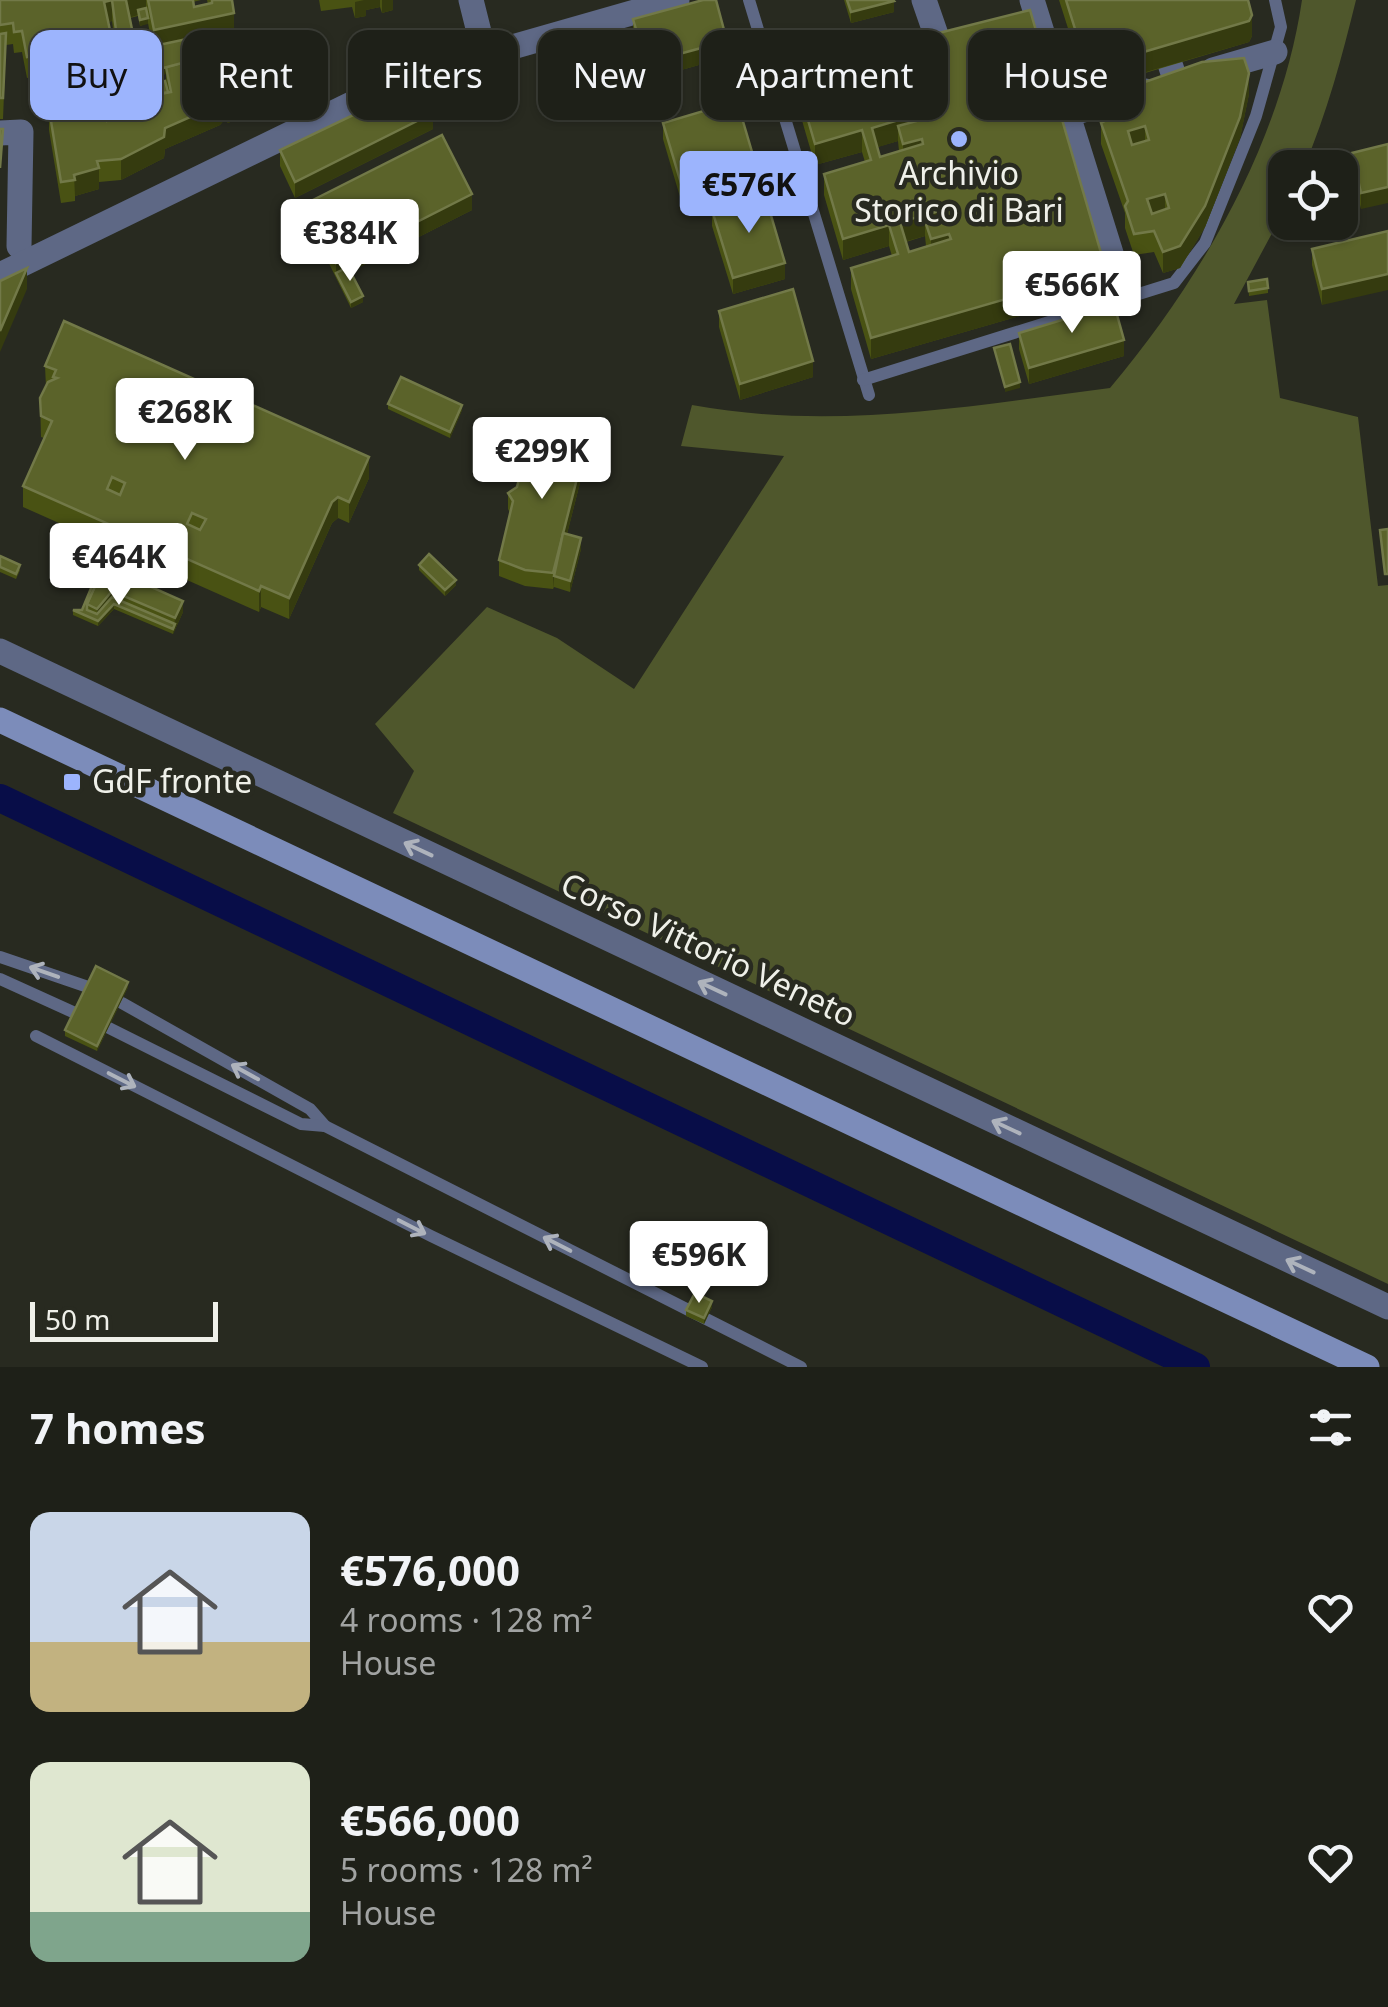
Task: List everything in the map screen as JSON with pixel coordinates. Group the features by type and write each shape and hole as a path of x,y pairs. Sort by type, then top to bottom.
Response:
{"main road":[{"path":"0,720 1367,1367"}],"street":[{"path":"471,0 478,30"},
{"path":"518,42 646,4 677,0"},
{"path":"924,0 933,46 968,31"},
{"path":"1002,20 1033,5 1041,30"},
{"path":"1144,91 1275,52"},
{"path":"15,249 348,103"},
{"path":"1072,120 1125,298"},
{"path":"0,134 21,132 15,249 0,275"},
{"name":"Corso Vittorio Veneto","path":"0,651 1388,1307"}],"lane":[{"path":"750,0 758,30"},
{"path":"863,380 1174,283 1205,243 1256,116 1282,28 1275,0"},
{"path":"784,120 869,394"},
{"path":"0,956 88,987"},
{"path":"0,979 75,1012"},
{"path":"122,1004 310,1108 324,1126"},
{"path":"108,1028 301,1124 324,1126 801,1367"},
{"path":"36,1036 431,1236 702,1367"}],"green space":[{"path":"1302,0 1356,0 1311,150 1268,150 1268,240 1234,304 1267,300 1280,398 1358,417 1378,586 1388,585 1388,1284 393,813 414,771 375,724 487,607 557,638 634,689 784,456 681,446 692,405 797,416 849,416 953,408 1110,388 1175,302 1232,207 1276,105"}],"building":[{"path":"0,0 112,0 104,2 110,30 30,30 30,56 27,57 22,31 14,32 13,23 0,25"},
{"path":"112,0 126,0 132,30 116,30"},
{"path":"148,0 193,0 194,7 212,0 232,0 234,13 154,30"},
{"path":"716,0 724,30 701,30 701,48 681,53 681,30 636,30 633,19"},
{"path":"847,0 893,0 894,1 851,12"},
{"path":"1066,0 1248,0 1252,15 1249,21 1144,52 1144,30 1075,30"},
{"path":"146,8 148,18 140,20 138,10"},
{"path":"1030,10 1036,30 968,30 968,120 1062,120 1106,270 871,338 851,268 898,254 889,225 843,239 824,174 871,160 862,130 815,144 808,120 898,120 872,128 880,157 923,144 922,139 903,144 898,126 917,120 948,120 948,31","holes":["943,210 945,215 925,221 931,239 949,234 951,239 909,252 900,222"]},
{"path":"6,33 3,98 0,98 0,34"},
{"path":"182,40 182,63 162,68 162,44"},
{"path":"1244,58 1249,73 1240,117 1205,206 1180,246 1163,252 1154,231 1134,234 1125,206 1128,201 1101,123 1144,120 1144,82 1202,62","holes":["1145,126 1149,140 1132,145 1128,131","1165,194 1169,208 1152,214 1147,199"]},
{"path":"182,63 183,120 165,128 164,137 121,159 97,161 99,168 61,182 51,120 162,120 162,94 171,92 166,67"},
{"path":"701,112 701,120 743,120 757,169 683,190 663,123"},
{"path":"348,117 419,120 295,182 280,150"},
{"path":"442,135 472,194 336,263 307,203"},
{"path":"1388,144 1388,187 1361,193 1358,152"},
{"path":"765,195 785,263 733,278 712,210"},
{"path":"1388,231 1388,274 1322,289 1312,249"},
{"path":"348,267 363,296 351,302 336,273"},
{"path":"27,268 0,331 0,281"},
{"path":"1267,279 1268,288 1249,291 1248,282"},
{"path":"793,289 813,361 740,384 719,311"},
{"path":"1114,304 1124,340 1029,368 1019,333"},
{"path":"64,321 369,457 349,502 338,497 332,502 289,598 261,586 259,591 23,486 52,421 41,416 40,398 48,382 57,378 53,377 56,370 45,366","holes":["112,477 125,483 120,495 107,489","192,513 206,519 200,530 187,524"]},
{"path":"1010,344 1020,382 1005,387 994,348"},
{"path":"401,377 462,405 450,432 388,404"},
{"path":"531,430 554,436 559,432 563,438 586,443 553,573 525,570 499,560 513,501 508,493 517,487"},
{"path":"1388,529 1388,574 1385,574 1380,530"},
{"path":"563,533 581,538 570,581 554,576"},
{"path":"429,554 456,580 445,590 419,565"},
{"path":"0,556 20,565 16,574 0,567"},
{"path":"104,566 183,601 175,618 112,591 97,609 87,604"},
{"path":"99,569 102,571 87,610 97,614 112,597 175,624 173,629 114,604 98,621 73,610 82,610"},
{"path":"96,966 128,982 97,1046 65,1030"},
{"path":"695,1293 712,1301 704,1318 686,1310"}],"waterway":[{"path":"0,798 1196,1367"}],"place":[{"name":"Archivio Storico di Bari","path":"959,139"},
{"name":"GdF fronte","path":"72,782"}]}
